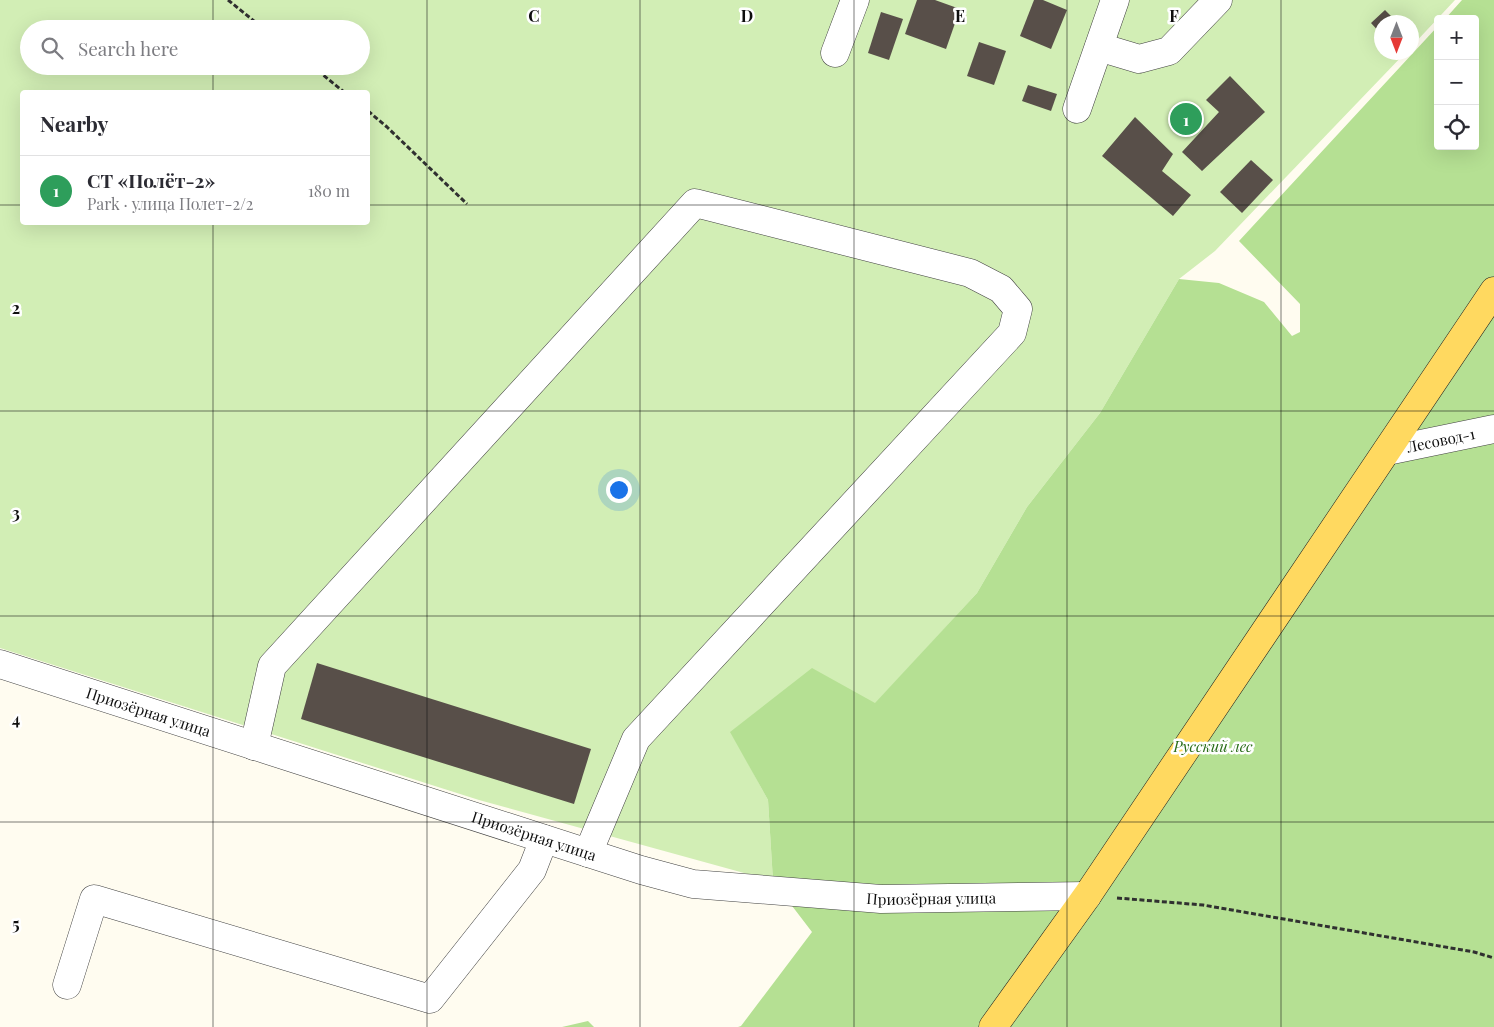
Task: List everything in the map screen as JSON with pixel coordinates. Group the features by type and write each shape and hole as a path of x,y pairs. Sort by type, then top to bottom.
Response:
{"main road":[{"path":"993,1027 1087,896 1494,291"}],"street":[{"path":"835,52 855,0"},
{"path":"1077,109 1114,0"},
{"path":"1099,47 1139,59 1169,51 1218,0"},
{"path":"254,746 272,666 695,203 970,273 1001,289 1018,309 1012,333 636,739 588,853"},
{"name":"Лесовод-1","path":"1387,451 1494,429"},
{"name":"Приозёрная улица","path":"0,664 544,840 693,884 881,899 1087,896"},
{"path":"66,984 94,899 430,999 532,870 544,840"}],"path":[{"path":"228,0 253,20"},
{"path":"323,75 342,90"},
{"path":"370,113 467,204"},
{"path":"1087,896 1203,905 1474,952 1494,958"}],"green space":[{"path":"0,0 1455,0 1441,15 1434,15 1434,22 1419,39 1419,15 1374,15 1374,60 1398,60 1215,251 1179,279 1100,413 1027,507 977,593 875,704 812,669 731,732 768,800 773,881 479,800 0,648"},
{"name":"Русский лес","path":"1462,0 1494,0 1494,1027 738,1027 741,1026 812,932 773,881 768,800 730,732 812,668 875,703 977,593 1027,507 1100,413 1179,279 1219,283 1264,302 1292,336 1300,332 1300,304 1239,241 1407,60 1419,60 1419,47 1434,30 1434,150 1479,150 1479,15 1449,15"},
{"path":"588,1021 594,1027 562,1027"}],"building":[{"path":"917,0 935,0 960,9 946,49 905,34"},
{"path":"1034,0 1043,0 1067,10 1051,49 1020,36"},
{"path":"1385,10 1390,15 1380,15"},
{"path":"881,12 903,19 889,60 868,53"},
{"path":"979,42 1006,51 994,85 967,76"},
{"path":"1230,76 1265,112 1202,171 1182,152 1219,112 1206,100"},
{"path":"1028,85 1057,94 1051,111 1022,101"},
{"path":"1135,117 1173,154 1162,171 1191,195 1173,216 1102,156"},
{"path":"1251,160 1273,180 1242,213 1220,192"},
{"path":"317,663 591,749 574,804 301,719"}],"place":[{"name":"СТ «Полёт-2»","path":"1186,119"}]}
